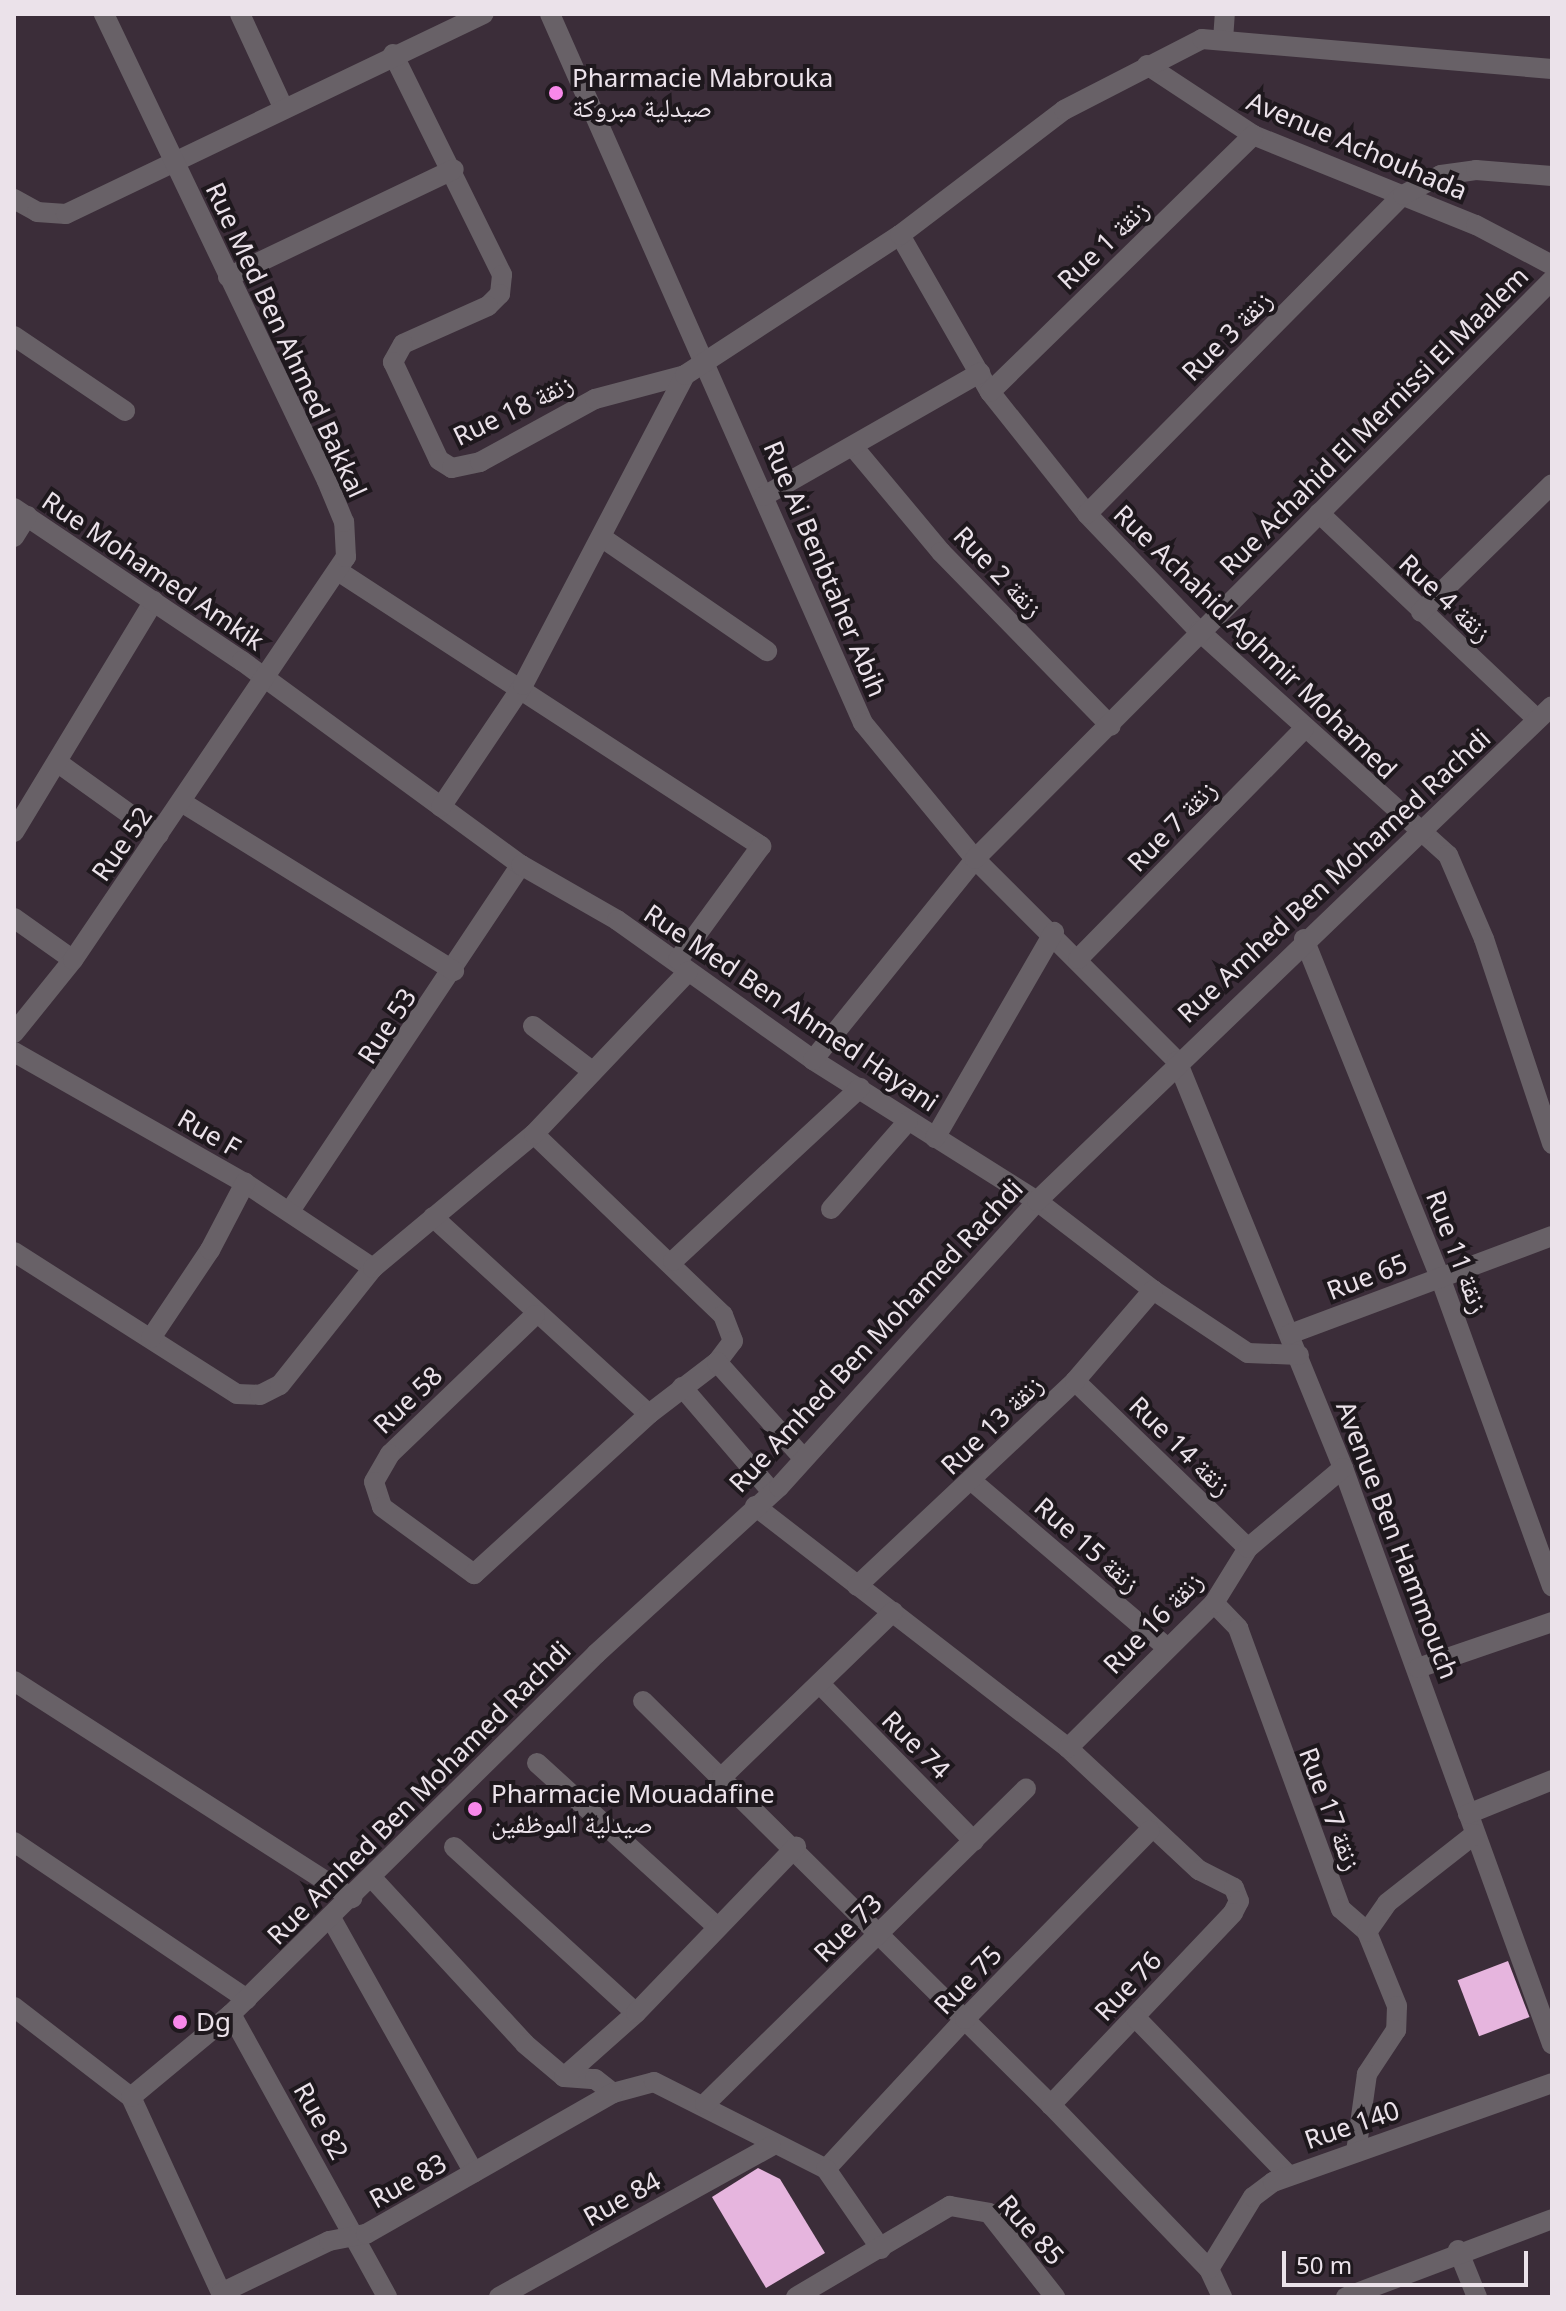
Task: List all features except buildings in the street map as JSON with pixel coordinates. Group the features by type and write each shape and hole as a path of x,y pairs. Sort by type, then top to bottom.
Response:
{"street":[{"name":"Rue Med Ben Ahmed Bakkal","path":"104,14 344,522 346,557 262,678"},
{"path":"240,14 283,107"},
{"path":"14,199 37,212 66,214 393,54 484,14"},
{"name":"Rue Ai Benbtaher Abih","path":"550,14 705,358 863,723 975,859 1054,932 1177,1061"},
{"path":"1223,40 1225,14"},
{"path":"441,807 523,685 604,539 685,375 705,358 900,235 1064,110 1183,45 1223,40 1552,69"},
{"name":"Rue 18 زنقة","path":"393,54 494,251 503,286 488,306 403,344 393,362 439,460 452,468 480,462 595,399 685,375"},
{"name":"Avenue Achouhada","path":"1147,65 1253,135 1403,195 1552,265"},
{"name":"Rue 1 زنقة","path":"764,496 985,382 1253,135"},
{"path":"228,277 454,169"},
{"name":"Rue 3 زنقة","path":"1087,514 1403,195 1441,175 1476,170 1552,176"},
{"name":"Rue Achahid Aghmir Mohamed","path":"900,235 985,382 1087,514 1199,631 1304,729 1448,855 1464,886 1552,1144"},
{"name":"Rue Achahid El Mernissi El Maalem","path":"813,1060 975,859 1111,726 1199,631 1552,280"},
{"path":"14,336 125,411"},
{"name":"Rue 2 زنقة","path":"855,449 941,552 1111,726"},
{"path":"1421,612 1552,484"},
{"path":"14,537 20,512"},
{"name":"Rue Mohamed Amkik","path":"20,512 154,601 262,678"},
{"name":"Rue 4 زنقة","path":"1319,513 1421,612 1544,712"},
{"path":"604,539 767,651"},
{"path":"14,1252 237,1394 260,1395 280,1385 373,1268 534,1134 592,1071 683,966 761,846 523,685 338,571"},
{"path":"14,832 154,601"},
{"name":"Rue 52","path":"14,1033 73,960 183,803 262,678"},
{"name":"Rue Med Ben Ahmed Hayani","path":"262,678 521,865 683,966 813,1060 1037,1201 1153,1290 1248,1353 1299,1355"},
{"name":"Rue Amhed Ben Mohamed Rachdi","path":"131,2097 247,1999 373,1879 582,1668 804,1459 1037,1201 1304,939 1423,835 1544,712"},
{"name":"Rue 7 زنقة","path":"1078,959 1304,729"},
{"path":"57,762 159,835"},
{"path":"183,803 454,971"},
{"name":"Rue 53","path":"290,1211 454,971 521,865"},
{"path":"14,918 73,960"},
{"path":"935,1138 1054,932"},
{"name":"Rue 11 زنقة","path":"1304,939 1440,1277 1552,1586"},
{"path":"533,1026 592,1071"},
{"name":"Rue F","path":"14,1052 245,1183 373,1268"},
{"name":"Avenue Ben Hammouch","path":"1177,1061 1343,1468 1552,2044"},
{"path":"673,1261 860,1088"},
{"path":"831,1209 908,1121"},
{"path":"433,1217 535,1315 649,1414 717,1362 731,1347 731,1328 673,1261 534,1134"},
{"path":"151,1338 210,1250 245,1183"},
{"name":"Rue 65","path":"1290,1334 1552,1236"},
{"name":"Rue 13 زنقة","path":"857,1586 973,1482 1075,1381 1153,1290"},
{"name":"Rue 58","path":"535,1315 382,1462 374,1482 378,1501 474,1574 649,1414"},
{"path":"717,1362 804,1459"},
{"name":"Rue 14 زنقة","path":"1075,1381 1248,1548"},
{"path":"682,1387 771,1491"},
{"name":"Rue 16 زنقة","path":"1068,1748 1166,1647 1214,1603 1248,1548 1343,1468"},
{"name":"Rue 15 زنقة","path":"973,1482 1166,1647"},
{"path":"755,1506 1068,1748 1150,1830"},
{"name":"Rue 17 زنقة","path":"1214,1603 1238,1628 1341,1909 1367,1932 1397,2006 1396,2030 1367,2074 1356,2152"},
{"path":"722,1777 893,1612"},
{"path":"1418,1668 1552,1622"},
{"path":"14,1681 352,1898"},
{"name":"Rue 74","path":"820,1684 974,1841"},
{"path":"643,1701 796,1847 878,1934 1051,2105 1209,2269 1222,2297"},
{"path":"537,1763 717,1927"},
{"path":"1367,1932 1387,1903 1471,1824 1552,1780"},
{"name":"Rue 73","path":"705,2104 1026,1789"},
{"name":"Rue 76","path":"1051,2105 1239,1901 1234,1888 1199,1870 1150,1830"},
{"name":"Rue 75","path":"826,2169 965,2019 1150,1830"},
{"path":"14,1842 247,1999"},
{"path":"454,1847 636,2013"},
{"path":"564,2077 636,2013 796,1847"},
{"path":"373,1879 525,2044 564,2077 595,2079 613,2093"},
{"path":"331,1918 474,2173"},
{"path":"14,2007 131,2097 222,2295"},
{"name":"Rue 82","path":"231,2014 387,2297"},
{"path":"1135,2017 1288,2175"},
{"name":"Rue 83","path":"222,2295 329,2241 356,2236 613,2093 654,2082 705,2104 771,2146"},
{"name":"Rue 140","path":"1209,2269 1253,2197 1288,2175 1552,2083"},
{"path":"771,2146 826,2169 881,2249"},
{"name":"Rue 84","path":"499,2297 771,2146"},
{"name":"Rue 85","path":"796,2297 950,2206 975,2207 989,2213 1055,2297"},
{"path":"1346,2297 1458,2250 1552,2219"},
{"path":"1458,2250 1477,2297"}],"place":[{"name":"Pharmacie Mabrouka صيدلية مبروكة","path":"556,93"},
{"name":"Pharmacie Mouadafine صيدلية الموظفين","path":"475,1809"},
{"name":"Dg","path":"180,2022"}]}
